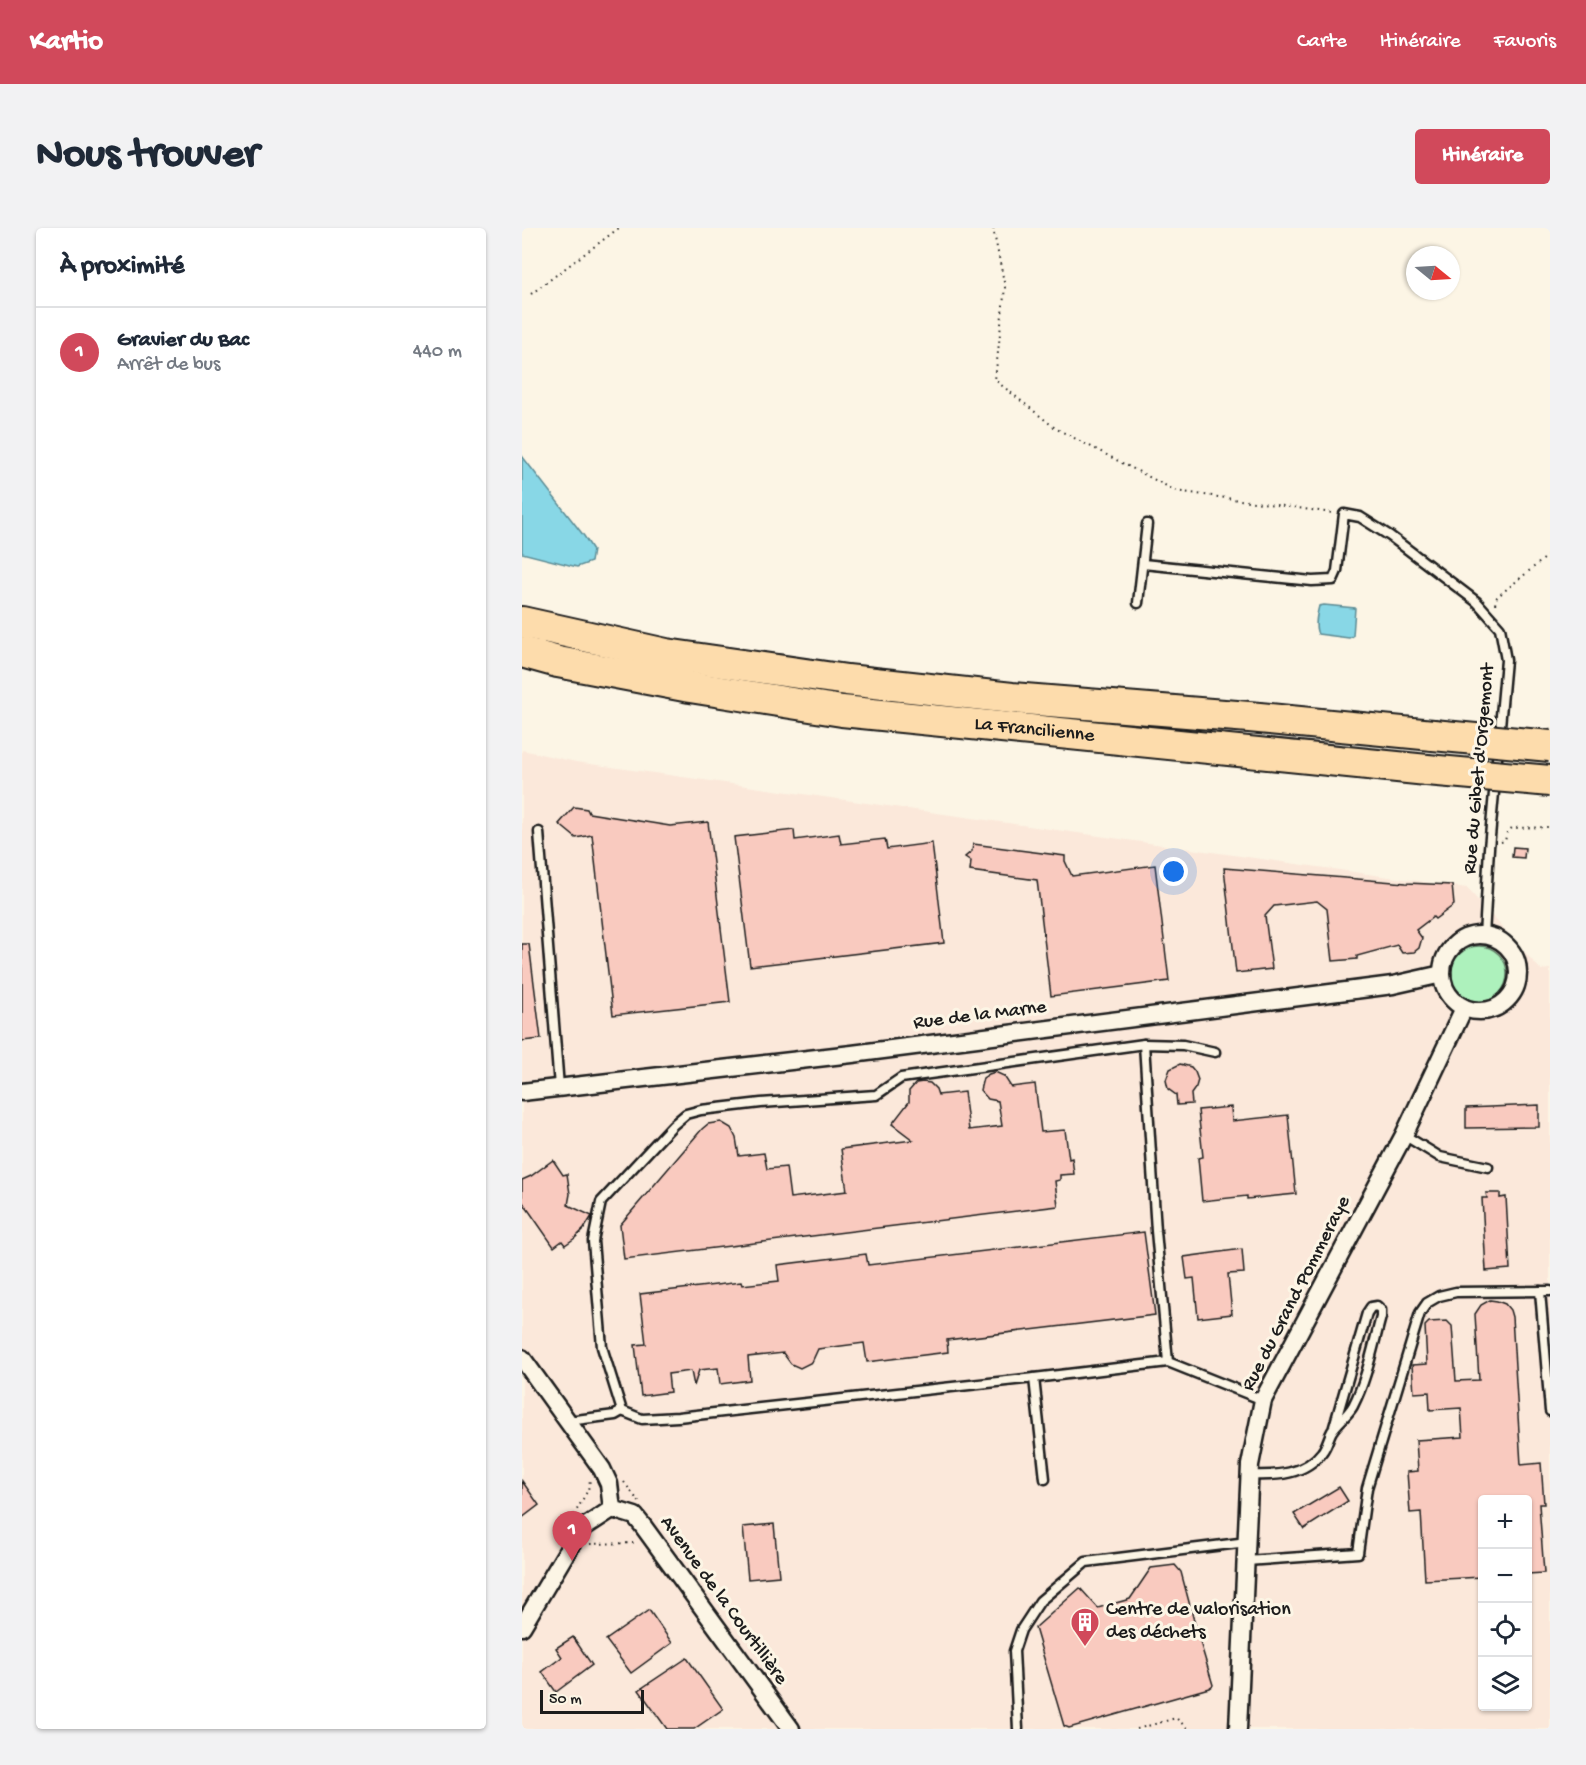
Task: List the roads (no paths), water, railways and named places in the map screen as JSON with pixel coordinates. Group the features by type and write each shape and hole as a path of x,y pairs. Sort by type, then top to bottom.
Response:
{"highway":[{"name":"La Francilienne","path":"522,622 666,654 847,680 1012,698 1237,716 1550,746"},
{"name":"La Francilienne","path":"522,652 558,662 690,687 842,711 1550,781"}],"street":[{"path":"1471,936 1484,936 1496,939 1511,952 1517,970 1516,983 1511,995 1502,1004 1490,1010 1477,1011 1464,1008 1455,1002 1448,994 1442,974 1444,962 1450,950 1459,941 1471,936"},
{"name":"Rue de la Marne","path":"522,1092 852,1054 1393,985 1442,974"},
{"name":"Rue du Grand Pommeraye","path":"1237,1729 1250,1465 1263,1400 1404,1135 1464,1008"},
{"path":"522,1358 602,1469 609,1484 612,1509 583,1528 575,1538 522,1627"},
{"name":"Avenue de la Courtillière","path":"612,1509 634,1516 643,1526 791,1729"}],"lane":[{"name":"Rue du Gibet d'Orgemont","path":"1143,564 1312,581 1332,580 1337,571 1344,514 1360,517 1390,536 1478,602 1500,628 1506,660 1489,848 1484,936"},
{"path":"1138,603 1147,524"},
{"path":"539,832 559,1087"},
{"path":"1144,1044 1156,1231 1168,1362"},
{"path":"622,1411 602,1347 592,1241 601,1202 686,1114 761,1102 876,1095 901,1078 1144,1044 1183,1044 1215,1052"},
{"path":"1404,1135 1440,1157 1488,1167"},
{"path":"1540,1291 1550,1411"},
{"path":"1246,1562 1358,1553 1367,1488 1420,1313 1428,1303 1439,1296 1456,1292 1550,1291"},
{"path":"1250,1474 1274,1476 1288,1474 1311,1463 1322,1452 1333,1430 1367,1312 1371,1307 1377,1306 1381,1310 1381,1317 1360,1389 1351,1409 1333,1430"},
{"path":"622,1411 642,1419 678,1417 1168,1362 1263,1400"},
{"path":"1034,1378 1045,1479"},
{"path":"568,1421 615,1415 622,1411"},
{"path":"1018,1729 1014,1651 1020,1629 1040,1601 1086,1562 1247,1542"}],"water":[{"path":"522,456 584,536 593,550 591,562 577,567 522,553"},
{"path":"1319,606 1355,608 1353,636 1349,638 1318,634 1317,613"}],"place":[{"name":"Gravier du Bac","path":"572,1561"},
{"name":"Centre de valorisation des déchets","path":"1085,1648"}]}
